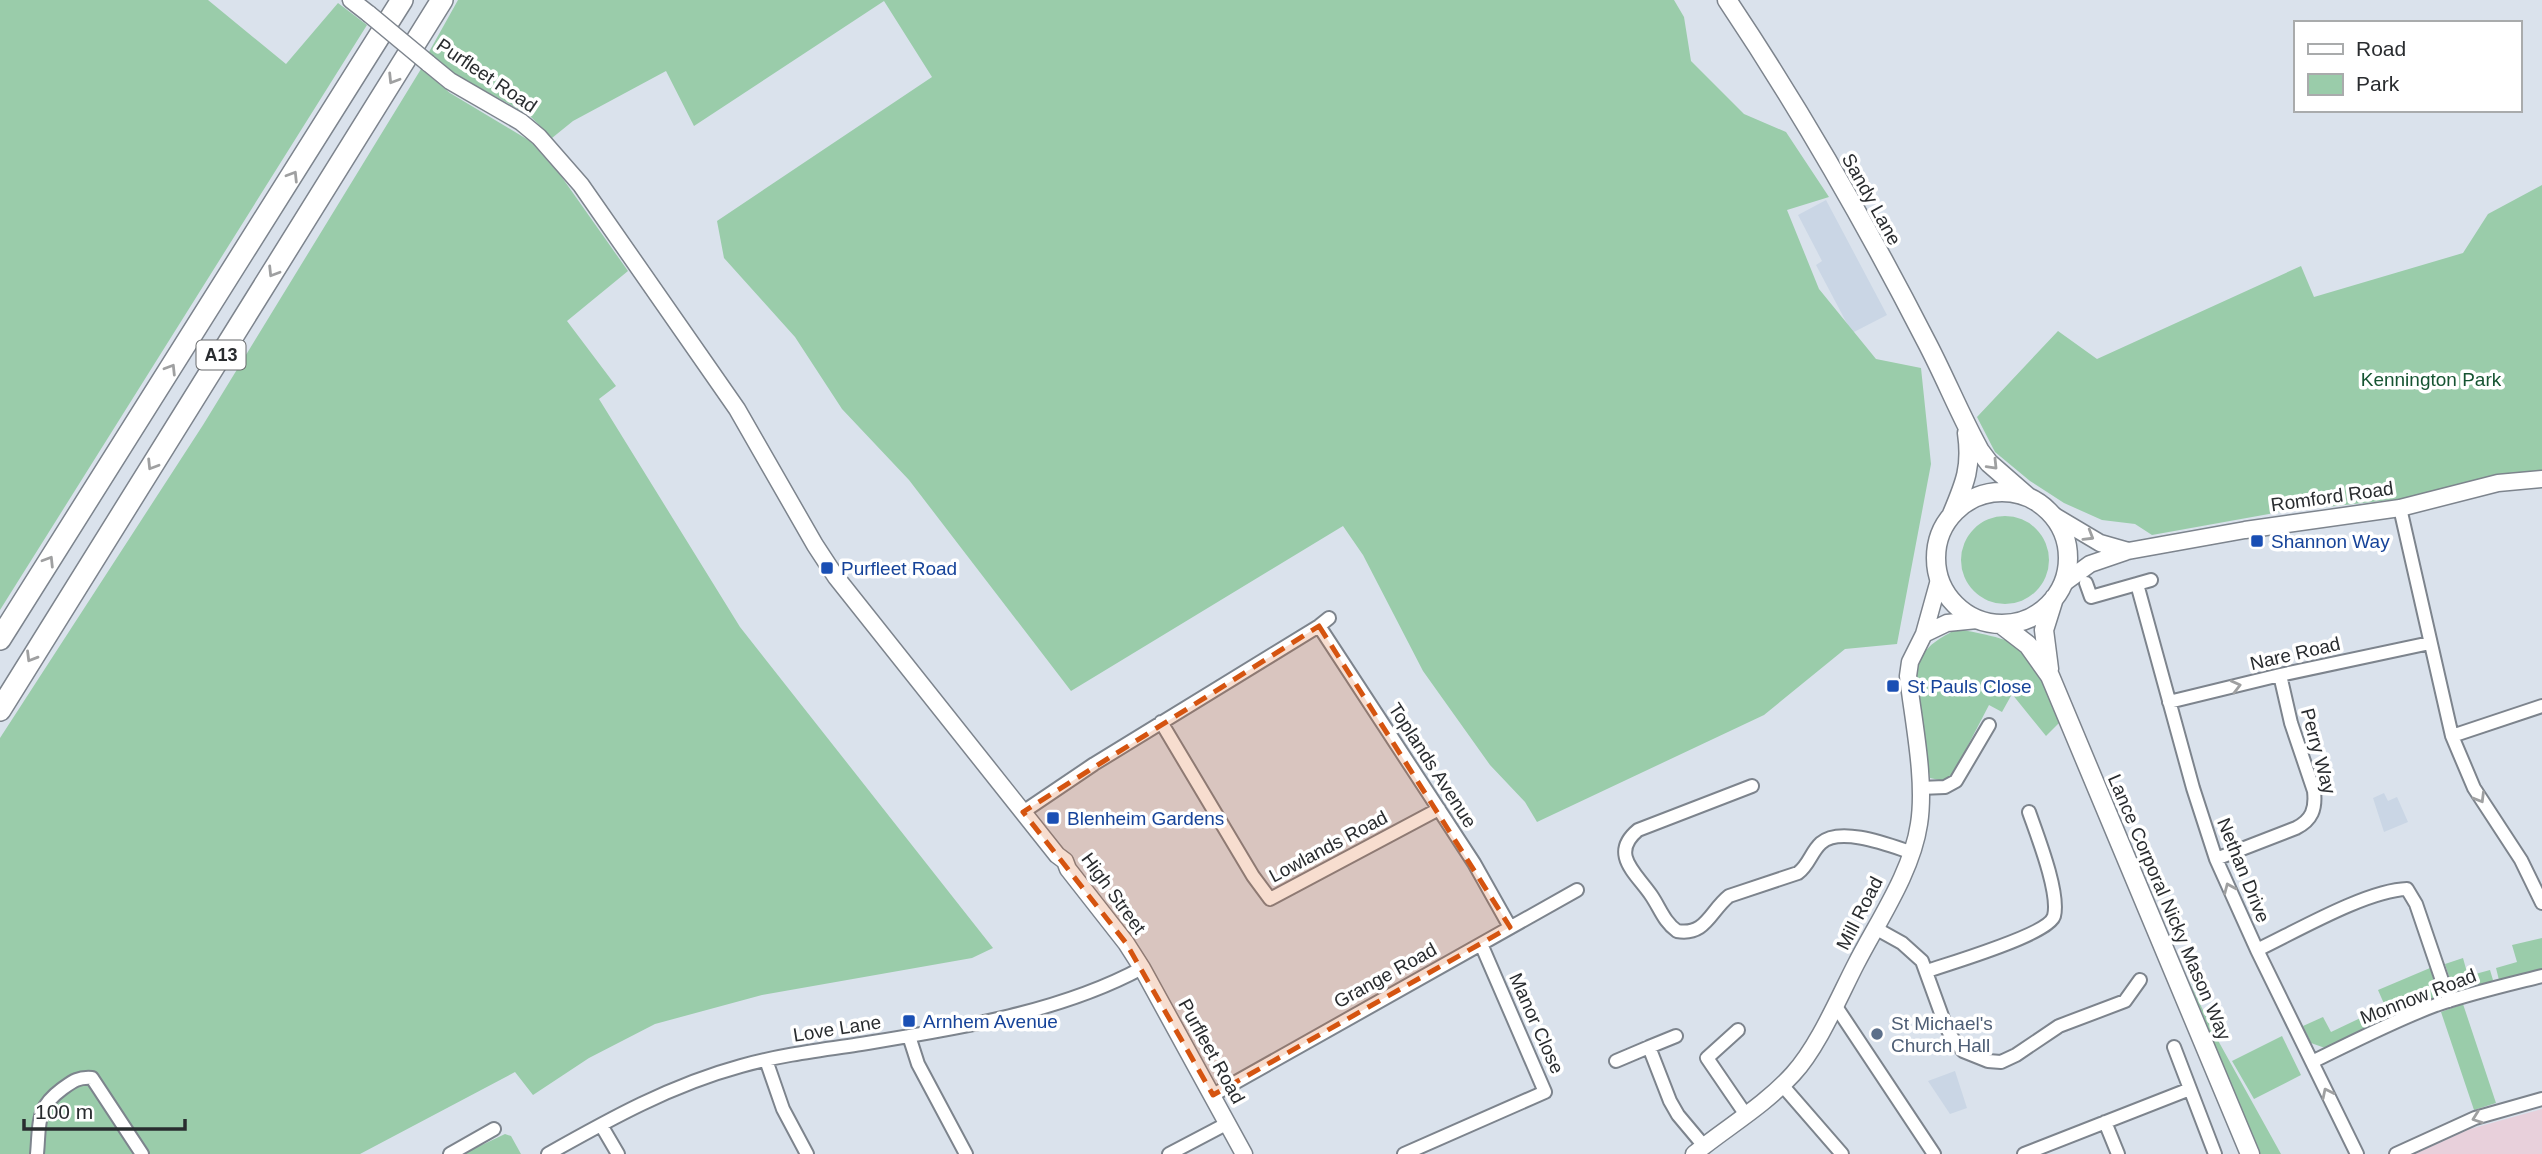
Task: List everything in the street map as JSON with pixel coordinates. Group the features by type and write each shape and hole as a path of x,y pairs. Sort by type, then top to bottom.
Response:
{"highway":[{"name":"A13","path":"0,639 402,0"},
{"name":"A13","path":"0,710 442,0"}],"main road":[{"name":"Sandy Lane","path":"1727,0 1799,112 1853,206 1926,340 1966,426 1989,463 2028,497"},
{"name":"Sandy Lane","path":"1952,514 1968,476 1966,426"},
{"path":"2001,492 2028,497 2053,515 2065,540 2068,552 2059,590 2032,616 2017,623 2002,625 1977,620 1958,608 1939,580 1936,561 1938,542 1944,525 1952,514 1972,500 1987,495 2001,492"},
{"name":"Lance Corporal Nicky Mason Way","path":"2050,676 2044,639 2059,590"},
{"name":"Lance Corporal Nicky Mason Way","path":"2002,625 2028,645 2050,676 2250,1154"}],"street":[{"name":"Purfleet Road","path":"351,0 450,81 521,122 539,137 581,184 737,409 836,577 1023,812"},
{"name":"Romford Road","path":"2059,590 2090,564 2128,551 2245,530 2400,508 2498,483 2542,479"},
{"path":"2400,508 2452,736 2474,788 2536,876 2542,903"},
{"name":"Romford Road","path":"2053,515 2100,543 2128,551"},
{"name":"Mill Road","path":"1699,1150 1782,1086 1796,1071 1835,1005 1900,880 1919,826 1920,788 1908,676 1910,662 1924,634 1939,580"},
{"path":"2086,583 2091,597 2151,580"},
{"name":"Nethan Drive","path":"2137,584 2193,788 2216,859 2257,950 2357,1154"},
{"path":"1924,634 1947,622 1977,620"},
{"name":"Toplands Avenue","path":"1161,722 1324,622 1474,863 1510,928"},
{"name":"Nare Road","path":"2169,702 2430,643"},
{"name":"Perry Way","path":"2216,859 2296,828 2306,823 2312,814 2314,791 2291,723 2280,675"},
{"path":"2452,736 2542,706"},
{"path":"1023,812 1161,722"},
{"name":"Lowlands Road","path":"1161,722 1253,876 1270,899 1439,809"},
{"path":"1920,788 1945,787 1956,780 1989,724"},
{"path":"1752,786 1638,830 1626,845 1626,862 1651,894 1664,919 1677,931 1695,931 1701,928 1729,896 1798,873 1806,867 1818,845 1831,837 1852,836 1910,852"},
{"name":"High Street","path":"1023,812 1057,855 1065,861 1068,869 1126,943 1142,968"},
{"path":"1927,971 2030,935 2050,924 2055,904 2046,860 2029,812"},
{"path":"2257,950 2345,908 2391,891 2407,889 2416,904 2449,1001"},
{"name":"Grange Road","path":"1213,1095 1577,890"},
{"path":"1875,928 1912,951 1927,971 1946,1027 1953,1039 1963,1051 1975,1057 2001,1062 2017,1055 2059,1026 2125,1001 2140,980"},
{"name":"Manor Close","path":"1404,1154 1545,1092 1481,944"},
{"name":"Purfleet Road","path":"1142,968 1244,1154"},
{"name":"Love Lane","path":"548,1154 685,1083 766,1060 909,1037 1068,1000 1099,990 1142,968"},
{"name":"Monnow Road","path":"2312,1062 2401,1020 2449,1001 2542,976"},
{"path":"1835,1005 1934,1154"},
{"path":"1738,1030 1707,1058 1746,1115"},
{"path":"1616,1061 1676,1036"},
{"path":"909,1037 918,1064 966,1154"},
{"path":"1649,1047 1674,1108 1699,1150"},
{"path":"2174,1047 2215,1154"},
{"path":"766,1060 783,1108 807,1154"},
{"path":"37,1154 41,1114 48,1099 78,1077 92,1078 142,1154"},
{"path":"1782,1086 1842,1154"},
{"path":"2024,1154 2190,1089"},
{"path":"2396,1154 2475,1118 2542,1099"},
{"path":"2105,1122 2118,1154"},
{"path":"1169,1154 1228,1123"},
{"path":"601,1125 618,1154"},
{"path":"450,1154 494,1129"}],"highlighted area":[{"path":"1319,626 1510,927 1213,1095 1126,943 1023,812"}],"shaded area":[{"path":"1826,200 1887,315 1852,333 1816,265 1822,261 1798,215"},
{"path":"2384,793 2388,801 2397,797 2408,822 2384,832 2373,798"},
{"path":"1955,1071 1967,1108 1950,1114 1928,1081"},
{"path":"2542,1109 2542,1154 2415,1154 2470,1129"}],"green space":[{"path":"0,0 208,0 286,64 338,3 367,25 0,610"},
{"path":"458,0 1674,0 1684,17 1691,61 1744,114 1786,132 1829,197 1787,210 1819,289 1876,359 1921,368 1931,464 1897,644 1845,649 1764,715 1537,822 1525,802 1490,765 1423,671 1363,555 1343,526 1071,691 909,480 842,409 795,337 724,258 717,221 932,77 884,1 694,126 666,71 573,121 552,138 529,115 456,75 429,52"},
{"path":"421,69 450,93 530,141 561,176 628,271 567,321 616,386 599,399 740,627 993,948 972,958 762,995 655,1024 589,1058 533,1095 515,1072 360,1154 0,1154 0,738 203,425"},
{"name":"Kennington Park","path":"2542,185 2542,472 2529,472 2400,499 2280,512 2152,535 2135,524 2102,520 2064,503 2030,481 1995,452 1977,417 2058,331 2097,359 2301,266 2314,297 2463,253 2488,214"},
{"path":"2005,516 2022,519 2036,529 2046,543 2049,560 2046,577 2036,591 2022,601 2005,604 1988,601 1974,591 1964,577 1961,560 1964,543 1974,529 1988,519"},
{"path":"1957,629 2000,638 2021,648 2038,672 2062,720 2046,736 2012,694 2002,712 1989,705 1951,778 1944,781 1930,778 1917,673 1918,664 1929,647"},
{"path":"2542,938 2542,972 2499,980 2496,968 2517,962 2512,945"},
{"path":"2463,958 2468,976 2490,970 2493,980 2489,985 2461,992 2453,989 2445,964"},
{"path":"2430,968 2438,993 2432,1002 2387,1021 2383,1020 2379,1009 2385,1006 2378,990"},
{"path":"2187,977 2215,1035 2281,1154 2259,1154"},
{"path":"2463,1004 2496,1103 2474,1110 2441,1012"},
{"path":"2373,1012 2377,1026 2330,1049 2328,1046 2325,1048 2311,1043 2303,1026 2323,1017 2331,1032"},
{"path":"2282,1036 2301,1075 2254,1099 2232,1061"},
{"path":"505,1134 511,1136 521,1154 463,1154"}],"place":[{"name":"Shannon Way","path":"2257,541"},
{"name":"Purfleet Road","path":"827,568"},
{"name":"St Pauls Close","path":"1893,686"},
{"name":"Blenheim Gardens","path":"1053,818"},
{"name":"Arnhem Avenue","path":"909,1021"},
{"name":"St Michael's Church Hall","path":"1877,1034"}]}
